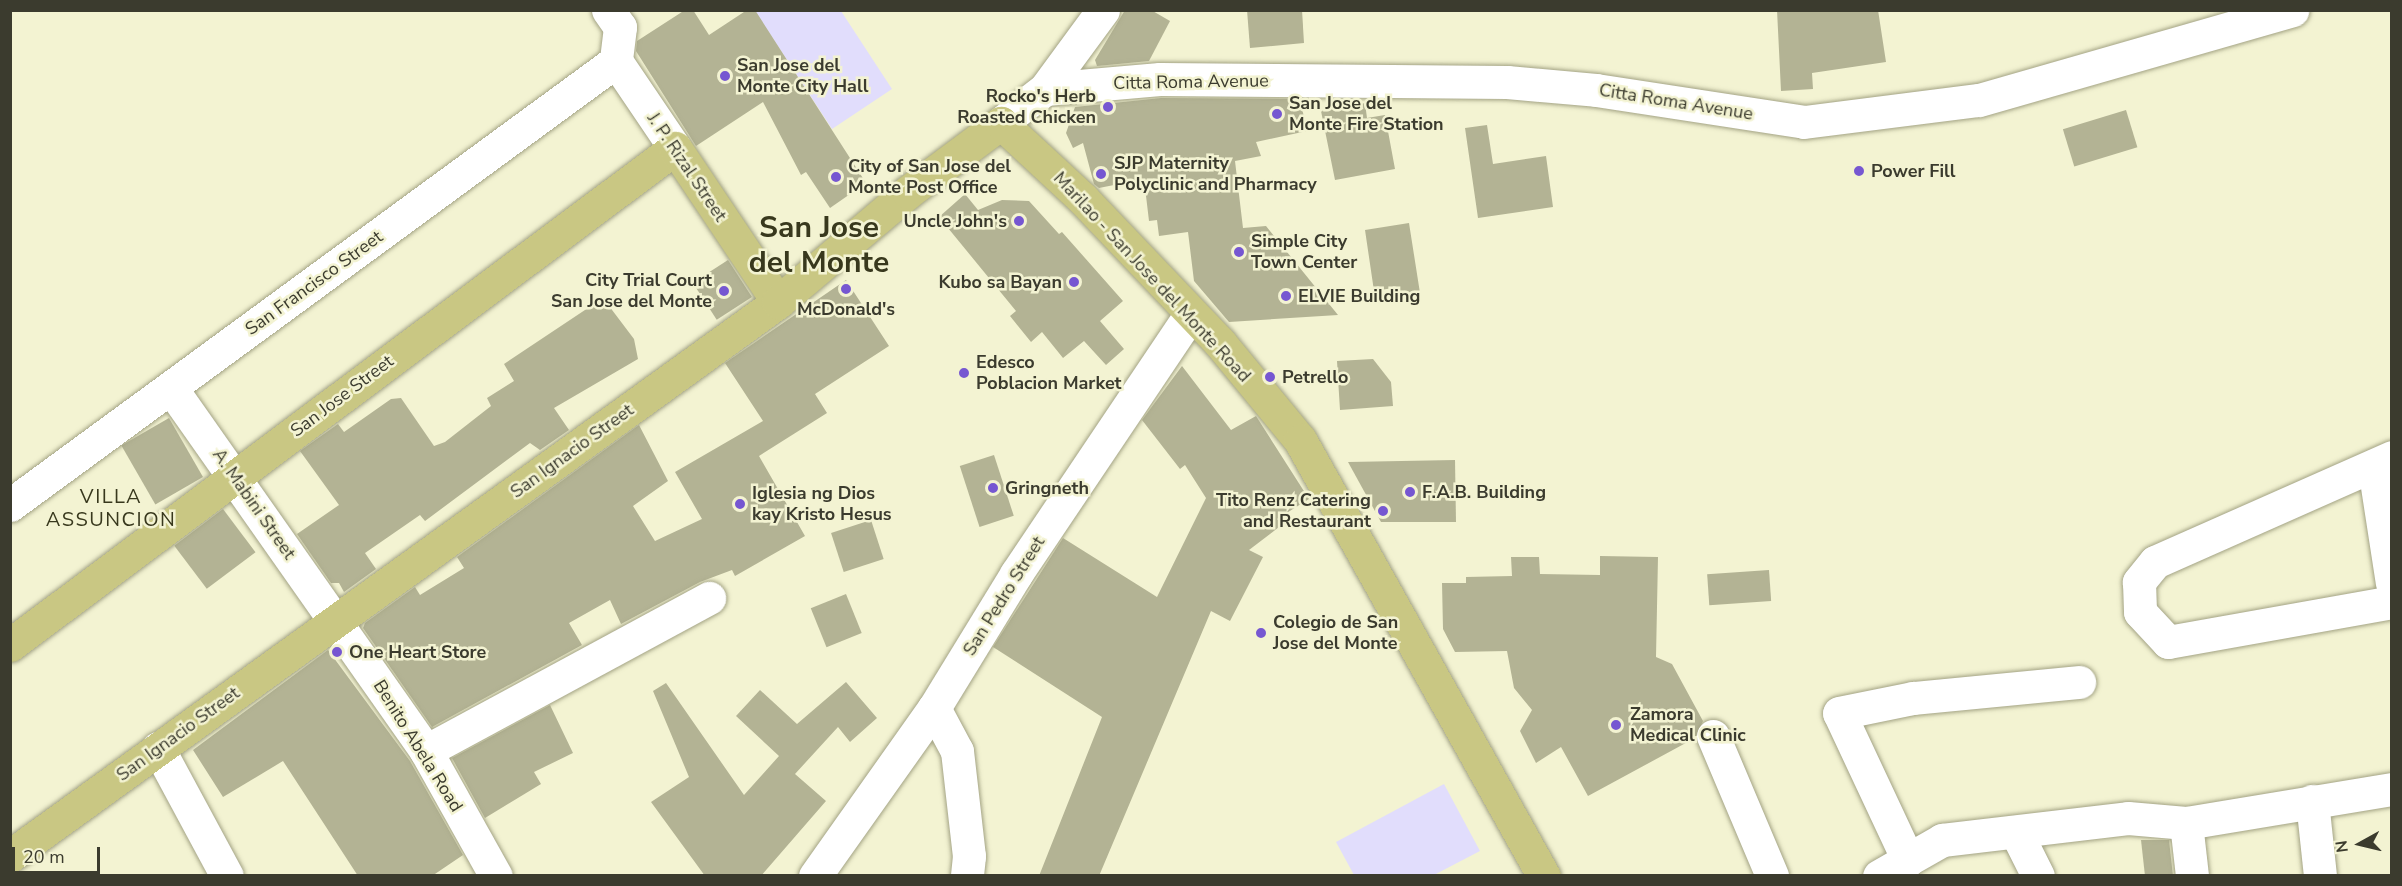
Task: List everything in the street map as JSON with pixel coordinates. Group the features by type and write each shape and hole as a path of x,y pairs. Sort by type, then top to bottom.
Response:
{"main road":[{"name":"San Ignacio Street","path":"10,856 778,302 908,192 1001,123"},
{"name":"Marilao - San Jose del Monte Road","path":"1001,123 1083,199 1191,314 1300,440 1544,876"},
{"name":"J. P. Rizal Street","path":"675,148 778,302"},
{"name":"San Jose Street","path":"10,645 675,148"}],"street":[{"path":"608,10 620,27 616,61"},
{"name":"San Ignacio Street","path":"1001,123 1045,89 1102,10"},
{"name":"Citta Roma Avenue","path":"1045,89 1160,79 1507,82 1596,90 1804,122 1979,100 2292,10"},
{"name":"J. P. Rizal Street","path":"616,61 675,148"},
{"name":"San Francisco Street","path":"10,505 616,61"},
{"name":"San Pedro Street","path":"815,876 934,708 1016,574 1191,314"},
{"name":"A. Mabini Street","path":"171,388 336,620"},
{"path":"2391,583 2383,462 2155,562 2139,582 2140,612 2168,642 2391,602"},
{"path":"426,751 710,598"},
{"name":"Benito Abela Road","path":"336,620 426,751 496,876"},
{"path":"1908,860 1839,713 1913,698 2079,682"},
{"path":"934,708 957,751 969,856 967,876"},
{"path":"1713,736 1772,876"},
{"path":"158,748 226,876"},
{"path":"1880,876 1942,840 2128,818 2186,823 2391,789"},
{"path":"2312,801 2320,876"},
{"path":"2186,823 2192,876"},
{"path":"2016,832 2038,876"}],"shaded area":[{"path":"755,11 841,11 892,89 832,129"},
{"path":"1444,784 1480,851 1434,875 1354,875 1336,842"}],"building":[{"path":"685,10 693,10 709,35 747,10 755,10 866,183 830,208 806,172 801,175 763,102 696,146 636,51 637,41"},
{"path":"1125,10 1151,10 1170,21 1149,61 1097,66 1095,60"},
{"path":"1247,10 1302,10 1304,43 1250,48"},
{"path":"1777,10 1878,10 1886,62 1812,73 1813,89 1781,91"},
{"path":"1161,98 1300,99 1307,131 1256,142 1261,156 1235,161 1243,228 1266,226 1338,315 1229,322 1194,281 1188,232 1159,236 1157,220 1149,221 1144,179 1099,188 1094,184 1083,143 1073,148 1066,133 1075,107"},
{"path":"1365,103 1367,118 1385,115 1395,169 1335,180 1321,111"},
{"path":"2126,110 2137,147 2074,167 2063,129"},
{"path":"1487,125 1493,164 1546,156 1553,207 1478,218 1465,128"},
{"path":"965,194 978,210 1002,200 1029,201 1059,234 1062,232 1123,301 1100,321 1124,349 1106,365 1084,341 1063,358 1042,332 1031,342 1010,316 1016,311 939,217"},
{"path":"1409,223 1420,293 1394,297 1393,288 1374,291 1365,230"},
{"name":"City Trial Court San Jose del Monte","path":"728,260 752,297 717,320 693,283"},
{"path":"846,280 889,346 815,394 827,413 759,456 805,536 735,576 732,570 700,582 621,624 610,600 569,623 582,645 432,727 363,628 365,623 415,587 420,595 464,568 457,557 639,425 668,481 633,506 655,541 702,519 675,472 763,421 725,363"},
{"path":"603,298 634,339 638,359 554,408 569,430 540,450 530,443 425,521 420,515 365,553 376,569 344,592 339,583 331,583 297,534 339,505 300,451 338,424 344,432 391,399 401,398 434,446 445,442 491,406 487,398 514,381 504,364"},
{"path":"1373,359 1391,382 1393,406 1340,410 1337,361"},
{"path":"1182,366 1231,430 1256,416 1309,499 1277,519 1283,524 1249,550 1263,557 1230,621 1211,611 1099,876 1039,876 1102,717 993,647 1063,538 1157,597 1206,498 1185,465 1180,469 1142,420"},
{"path":"169,418 203,477 155,504 121,446"},
{"path":"994,455 1014,516 980,527 960,466"},
{"name":"F.A.B. Building","path":"1455,460 1456,522 1381,522 1348,462"},
{"path":"223,509 255,552 207,589 174,546"},
{"path":"871,520 884,559 844,572 831,533"},
{"path":"1600,556 1658,557 1656,657 1672,664 1703,721 1695,738 1588,796 1561,747 1536,763 1520,731 1532,710 1514,688 1507,651 1455,652 1443,629 1442,583 1466,583 1466,577 1512,576 1511,557 1539,557 1540,574 1600,575"},
{"path":"1769,570 1771,601 1709,605 1707,574"},
{"path":"846,594 862,633 827,647 811,608"},
{"path":"328,650 410,761 463,855 432,876 358,876 283,761 223,797 193,750"},
{"path":"846,682 877,718 850,742 838,727 795,774 826,801 761,876 705,876 651,802 689,777 653,691 666,683 744,795 779,756 736,716 760,690 797,724"},
{"path":"550,705 573,753 534,772 541,784 485,818 452,758"},
{"path":"2141,840 2169,840 2173,876 2145,876"}],"place":[{"name":"San Jose del Monte City Hall","path":"725,76"},
{"name":"Rocko's Herb Roasted Chicken","path":"1108,107"},
{"name":"San Jose del Monte Fire Station","path":"1277,114"},
{"name":"Power Fill","path":"1859,171"},
{"name":"SJP Maternity Polyclinic and Pharmacy","path":"1101,174"},
{"name":"City of San Jose del Monte Post Office","path":"836,177"},
{"name":"Uncle John's","path":"1019,221"},
{"name":"Simple City Town Center","path":"1239,252"},
{"name":"Kubo sa Bayan","path":"1074,282"},
{"name":"McDonald's","path":"846,289"},
{"name":"City Trial Court San Jose del Monte","path":"724,291"},
{"name":"ELVIE Building","path":"1286,296"},
{"name":"Edesco Poblacion Market","path":"964,373"},
{"name":"Petrello","path":"1270,377"},
{"name":"Gringneth","path":"993,488"},
{"name":"F.A.B. Building","path":"1410,492"},
{"name":"Iglesia ng Dios kay Kristo Hesus","path":"740,504"},
{"name":"Tito Renz Catering and Restaurant","path":"1383,511"},
{"name":"Colegio de San Jose del Monte","path":"1261,633"},
{"name":"One Heart Store","path":"337,652"},
{"name":"Zamora Medical Clinic","path":"1616,725"}],"district":[{"name":"San Jose del Monte","path":"819,245"},
{"name":"VILLA ASSUNCION","path":"111,508"}]}
